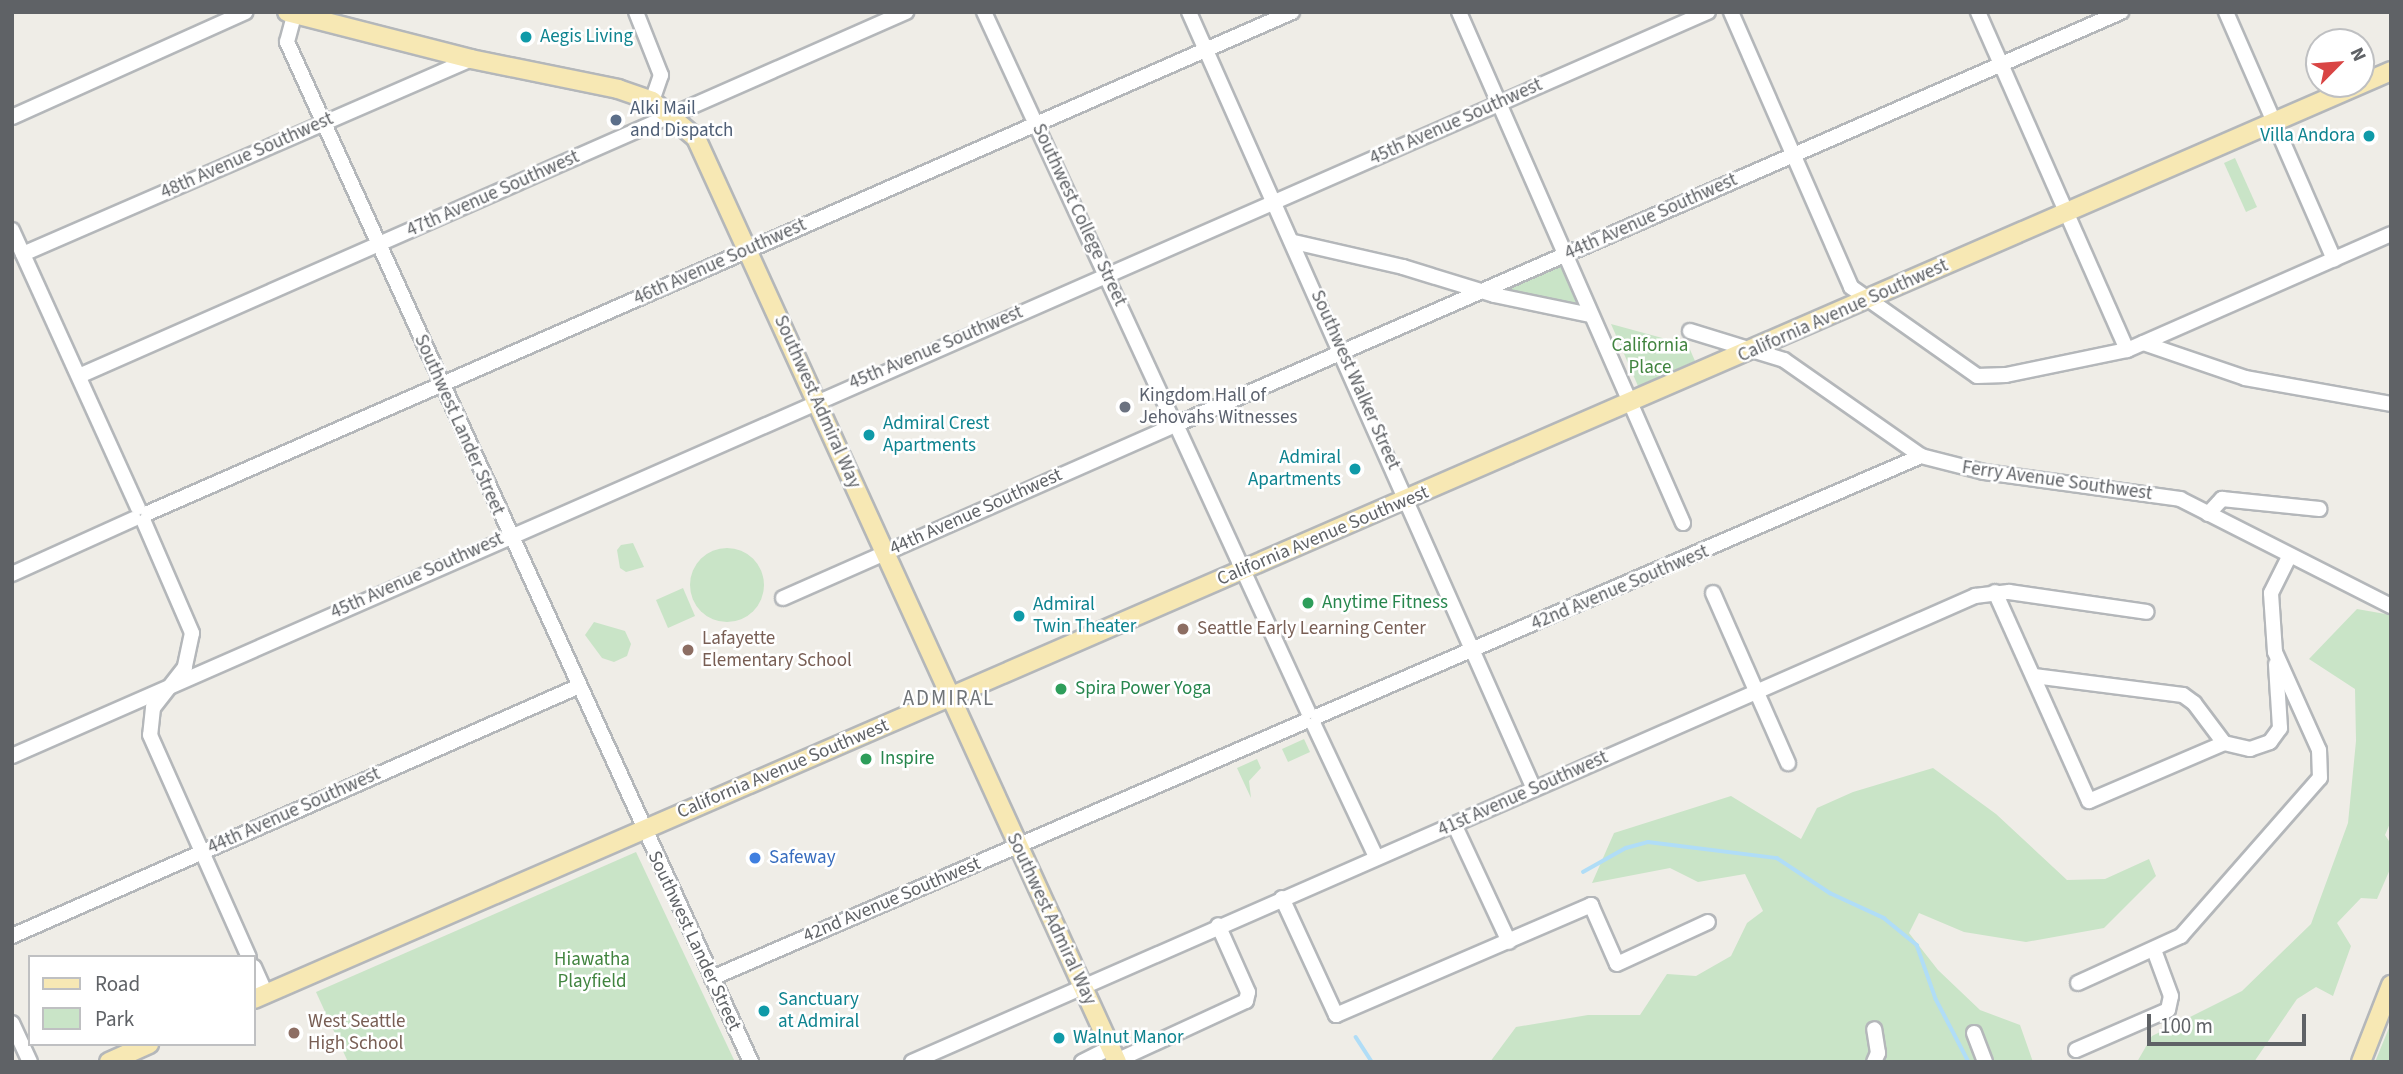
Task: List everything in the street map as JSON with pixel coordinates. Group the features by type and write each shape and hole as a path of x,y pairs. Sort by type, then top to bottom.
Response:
{"main road":[{"name":"Southwest Admiral Way","path":"292,13 471,59 612,87 652,101 672,114 703,150 1114,1057"},
{"name":"California Avenue Southwest","path":"260,996 1758,349 2391,71"},
{"path":"2361,1062 2391,985"},
{"path":"109,1062 145,1046"}],"street":[{"path":"12,117 246,12"},
{"path":"636,12 661,75 652,101"},
{"name":"47th Avenue Southwest","path":"79,376 906,12"},
{"name":"Southwest College Street","path":"985,12 1376,857"},
{"name":"Southwest Walker Street","path":"1189,12 1294,242 1534,789"},
{"name":"46th Avenue Southwest","path":"12,574 1292,12"},
{"path":"1459,12 1683,523"},
{"name":"45th Avenue Southwest","path":"12,756 816,400 1708,12"},
{"path":"1731,12 1851,287 1977,376 2006,375 2127,350 2391,234"},
{"path":"1978,12 2127,350"},
{"name":"44th Avenue Southwest","path":"783,598 2121,12"},
{"path":"2226,12 2333,259"},
{"name":"Southwest Lander Street","path":"292,13 287,42 576,687 751,1062"},
{"name":"48th Avenue Southwest","path":"23,254 471,59"},
{"path":"13,232 192,633 191,656 153,708 150,735 248,955"},
{"path":"1294,242 1403,267 1483,291 1591,315"},
{"name":"Ferry Avenue Southwest","path":"1690,331 1758,349 1784,360 1921,456 1984,472 2147,492 2180,499 2289,557 2391,606"},
{"path":"2143,343 2245,378 2391,404"},
{"name":"42nd Avenue Southwest","path":"712,978 1921,456"},
{"path":"2208,514 2222,499 2319,509"},
{"path":"1996,592 2089,801 2224,743 2250,749 2276,736 2281,718 2271,593 2289,557"},
{"name":"41st Avenue Southwest","path":"912,1062 1218,925 1975,596 1996,592 2147,612"},
{"path":"1713,593 1788,763"},
{"path":"2078,983 2181,936 2320,778 2319,750 2274,652"},
{"path":"2034,676 2183,695 2194,703 2224,743"},
{"name":"44th Avenue Southwest","path":"12,936 576,687"},
{"path":"1454,824 1508,942"},
{"path":"1282,898 1336,1015 1591,905 1617,964 1708,922"},
{"path":"1082,1062 1114,1057 1243,1005 1248,998 1218,925"},
{"path":"2076,1050 2162,1015 2171,1002 2154,950"},
{"path":"256,977 260,996"},
{"path":"12,1023 30,1062"},
{"path":"1874,1029 1878,1053 1874,1062"},
{"path":"1974,1033 1985,1062"}],"green space":[{"path":"2235,158 2257,207 2246,212 2224,163"},
{"name":"California Place","path":"1556,265 1565,268 1582,306 1502,289"},
{"name":"California Place","path":"1611,324 1688,345 1695,361 1638,386"},
{"path":"633,543 644,567 626,572 620,568 617,550 621,545"},
{"path":"727,548 741,551 753,559 761,571 764,585 761,599 753,611 741,619 727,622 713,619 701,611 693,599 690,585 693,571 701,559 713,551"},
{"path":"683,588 695,616 668,628 656,600"},
{"path":"2357,609 2391,615 2391,821 2385,835 2391,844 2391,867 2377,899 2361,898 2337,923 2351,946 2333,996 2316,987 2297,999 2254,1062 2137,1062 2152,1036 2242,991 2311,924 2348,823 2356,741 2355,689 2309,659"},
{"path":"594,622 625,631 631,644 627,656 614,662 602,658 585,635"},
{"path":"1304,739 1310,752 1288,762 1282,749"},
{"path":"1257,759 1261,768 1249,781 1251,798 1237,768"},
{"path":"1933,768 1996,814 2067,880 2105,879 2149,859 2156,876 2104,928 2026,942 1964,932 1919,913 1909,933 1938,970 1980,1010 2020,1025 2033,1062 1490,1062 1516,1027 1588,1015 1640,1015 1667,974 1696,976 1731,956 1747,923 1763,911 1745,874 1698,882 1670,868 1592,883 1614,833 1731,796 1801,839 1817,808 1853,792"},
{"name":"Hiawatha Playfield","path":"636,852 735,1062 348,1062 316,992"},
{"path":"2391,1023 2391,1062 2375,1062"}],"waterway":[{"path":"1583,872 1626,848 1648,842 1777,858 1830,893 1884,918 1917,945 1936,999 1969,1062"},
{"path":"1356,1037 1372,1062"}],"place":[{"name":"Aegis Living","path":"526,37"},
{"name":"Alki Mail and Dispatch","path":"616,120"},
{"name":"Villa Andora","path":"2369,136"},
{"name":"Kingdom Hall of Jehovahs Witnesses","path":"1125,407"},
{"name":"Admiral Crest Apartments","path":"869,435"},
{"name":"Admiral Apartments","path":"1355,469"},
{"name":"Anytime Fitness","path":"1308,603"},
{"name":"Admiral Twin Theater","path":"1019,616"},
{"name":"Seattle Early Learning Center","path":"1183,629"},
{"name":"Lafayette Elementary School","path":"688,650"},
{"name":"Spira Power Yoga","path":"1061,689"},
{"name":"Inspire","path":"866,759"},
{"name":"Safeway","path":"755,858"},
{"name":"Sanctuary at Admiral","path":"764,1011"},
{"name":"West Seattle High School","path":"294,1033"},
{"name":"Walnut Manor","path":"1059,1038"}],"district":[{"name":"ADMIRAL","path":"949,698"}]}
